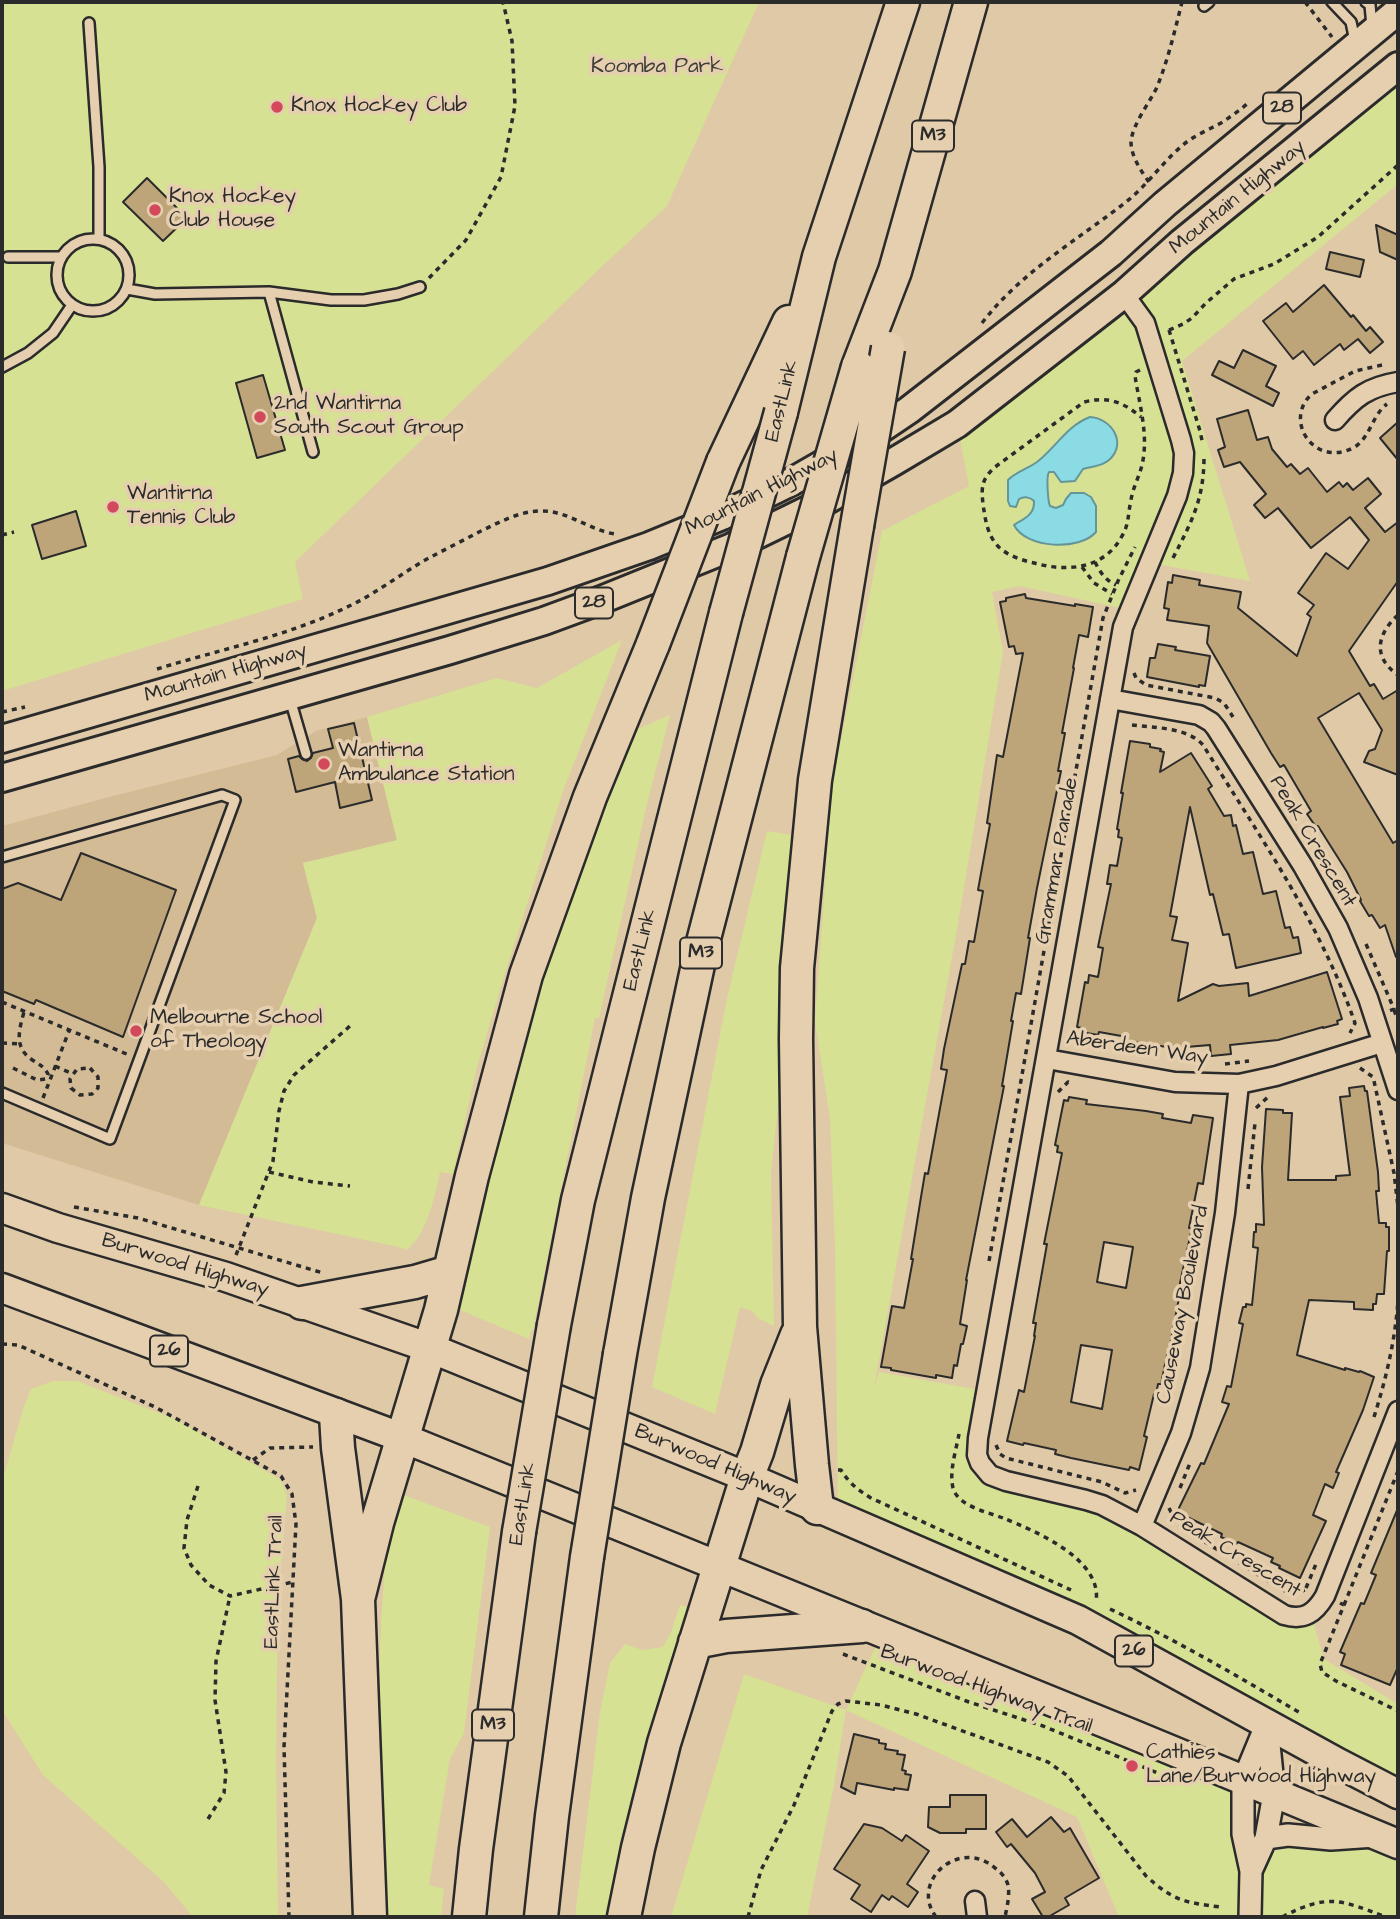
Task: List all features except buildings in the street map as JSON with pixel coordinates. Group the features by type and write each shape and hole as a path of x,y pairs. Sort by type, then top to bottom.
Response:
{"highway":[{"name":"EastLink","path":"469,1917 519,1532 578,1200 687,764 781,412 819,257 903,2"},
{"name":"M3","path":"541,1917 587,1557 620,1354 648,1198 702,946 803,557 858,367 895,271 971,2"},
{"path":"358,1599 377,1523 430,1348 472,1176 526,975 585,809 653,644 723,462 819,257"},
{"path":"817,1508 800,1327 797,968 815,780 888,348 895,271"},
{"name":"Burwood Highway","path":"2,1208 58,1228 226,1277 430,1348 747,1477 1078,1620 1398,1794"},
{"path":"302,1303 415,1282 449,1272"},
{"name":"26","path":"2,1288 403,1438 1388,1840"},
{"path":"624,1917 664,1743 777,1385 800,1327"},
{"path":"336,1415 358,1599 370,1917"},
{"path":"695,1642 739,1635 862,1626"}],"main road":[{"name":"Mountain Highway","path":"2,739 603,563 684,533 767,495 866,439 909,410 1111,253 1165,204 1398,12"},
{"path":"1365,39 1396,68"},
{"name":"Mountain Highway","path":"2,778 544,621 732,547 820,504 957,424 1124,294 1182,242 1396,68"},
{"path":"1111,253 1124,294"}],"street":[{"name":"Grammar Parade","path":"978,1455 978,1438 1123,626 1177,496 1183,473 1184,453 1145,323 1124,294"},
{"path":"1335,420 1361,394 1382,384 1398,382"},
{"name":"Peak Crescent","path":"1110,699 1199,715 1216,728 1323,899 1364,987 1398,1090"},
{"name":"Aberdeen Way","path":"1047,1059 1158,1080 1239,1084 1276,1076 1382,1043"},
{"name":"Causeway Boulevard","path":"1142,1526 1181,1433 1200,1368 1225,1213 1239,1084"},
{"name":"Peak Crescent","path":"978,1455 984,1469 997,1479 1094,1502 1142,1526 1284,1615 1296,1618 1306,1616 1319,1606 1325,1596 1398,1410"},
{"path":"1250,1917 1251,1871 1243,1834 1243,1781 1267,1723"},
{"path":"1251,1871 1266,1838 1274,1794 1267,1723"},
{"path":"1266,1838 1288,1835 1388,1840"}],"lane":[{"path":"1332,2 1365,39"},
{"path":"1365,39 1370,5 1366,2"},
{"path":"89,23 99,178 99,238"},
{"path":"99,238 111,242 121,250 128,261 130,274 127,289 120,300 110,308 85,311 72,305 63,296 58,284 57,272 61,257 69,247 80,240 99,238"},
{"path":"8,257 61,257"},
{"path":"127,289 155,294 269,292 331,300 364,300 420,287"},
{"path":"269,292 313,452"},
{"path":"2,368 53,333 72,305"},
{"path":"289,696 306,754"},
{"path":"2,857 222,795 235,800 110,1139 2,1093"}],"path":[{"path":"420,287 467,240 501,177 515,106 512,41 503,2"},
{"path":"1140,169 1131,142 1157,86 1182,2"},
{"path":"1306,2 1332,37"},
{"path":"1159,334 1192,318 1234,279 1274,264 1318,237 1398,165"},
{"path":"1169,330 1200,431 1204,456 1203,485 1196,510 1169,566"},
{"path":"1140,370 1135,376 1141,416 1144,446 1143,462 1131,499 1126,527 1116,545 1095,562 1082,567 1058,569 1015,557 991,538 982,492 984,478 995,467 1084,402 1101,399 1116,401 1141,416"},
{"path":"2,535 14,532"},
{"path":"1095,562 1107,580 1116,585"},
{"path":"1082,567 1094,583 1112,594"},
{"path":"1398,615 1382,634 1381,654 1385,664 1398,675"},
{"path":"1134,670 1136,678 1146,685 1220,700 1236,723"},
{"path":"1132,725 1185,733 1203,745 1319,938 1355,1023 1350,1034"},
{"path":"1363,935 1398,1021"},
{"path":"2,1002 140,1059"},
{"path":"1384,1013 1394,1009"},
{"path":"24,1012 18,1030 20,1044 24,1054 44,1067 49,1078"},
{"path":"226,1277 273,1161 284,1091 293,1075 350,1026"},
{"path":"39,1109 69,1031"},
{"path":"2,1043 20,1044"},
{"path":"1358,1060 1361,1070 1373,1077 1392,1160 1398,1207"},
{"path":"1221,1064 1253,1061"},
{"path":"55,1066 73,1074"},
{"path":"13,1068 37,1080 49,1078"},
{"path":"90,1068 98,1077 98,1088 92,1094 80,1095 71,1088 70,1079 73,1074 77,1069 90,1068"},
{"path":"1058,1093 1068,1082 1082,1085"},
{"path":"269,1172 313,1182 350,1186"},
{"path":"1372,1424 1389,1365 1398,1301"},
{"name":"EastLink Trail","path":"2,1344 18,1345 142,1401 281,1476 292,1494 296,1524 284,1747 289,1917"},
{"path":"996,1442 998,1450 1006,1458 1102,1482 1125,1493 1135,1491 1139,1487"},
{"path":"253,1460 270,1448 338,1448"},
{"path":"1398,1471 1320,1664 1322,1672 1336,1681 1398,1711"},
{"path":"198,1486 187,1520 184,1548 191,1565 209,1585 230,1596 293,1582"},
{"path":"1160,1504 1170,1509 1179,1526"},
{"path":"1200,1539 1287,1593 1295,1594 1305,1591 1320,1553"},
{"path":"1306,1588 1315,1592"},
{"path":"208,1819 224,1793 226,1772 215,1699 216,1661 230,1596"},
{"path":"1334,1601 1344,1605"},
{"name":"Burwood Highway Trail","path":"832,1650 969,1702 1043,1726 1165,1776 1178,1778"},
{"path":"748,1917 761,1870 794,1805 832,1710 842,1701 916,1714 1048,1762 1068,1776 1146,1875 1158,1886 1176,1899 1220,1907"},
{"path":"936,1917 930,1905 930,1887 936,1873 950,1861 967,1857 986,1861 1005,1879 1009,1895 1005,1917"},
{"path":"1282,1917 1314,1902 1331,1900 1349,1903 1387,1917"}],"shaded area":[{"name":"Melbourne School of Theology","path":"367,717 397,841 303,863 317,918 199,1205 2,1143 2,826 277,755 316,731"}],"green space":[{"name":"Koomba Park","path":"2,2 759,2 667,206 295,562 303,599 2,691"},
{"path":"1398,66 1398,184 1182,361 1250,581 1150,563 1130,610 1019,586 992,592 1003,652 958,924 874,1388 879,1372 986,1391 980,1463 1086,1500 1283,1614 1311,1614 1324,1659 1398,1704 1398,1793 838,1517 835,1248 830,1119 815,1021 832,786 882,531 969,486 957,424"},
{"path":"622,640 563,791 501,986 476,1071 453,1174 440,1172 425,1225 413,1244 406,1250 199,1205 317,918 303,863 397,840 367,717 497,678 537,688"},
{"path":"670,715 646,808 599,1018 595,1018 533,1330 529,1339 453,1307 509,1074 624,735"},
{"path":"767,831 798,836 785,976 780,1089 771,1172 774,1326 759,1319 752,1311 740,1307 715,1414 652,1387 727,998"},
{"path":"53,1381 77,1381 177,1420 281,1480 287,1495 279,1586 277,1676 278,1917 193,1917 164,1882 43,1775 2,1710 2,1482 31,1389"},
{"path":"398,1493 490,1527 464,1733 450,1759 429,1885 444,1889 441,1917 384,1917 380,1644 386,1540"},
{"path":"680,1605 688,1607 631,1814 609,1917 575,1917 600,1712 610,1663 625,1644 642,1650 663,1647"},
{"path":"882,1633 1243,1781 1251,1870 1266,1838 1398,1845 1398,1917 1119,1917 1077,1817 846,1710"},
{"path":"744,1674 846,1710 807,1917 671,1917"}],"water":[{"path":"1090,417 1098,418 1114,432 1117,446 1114,453 1103,464 1083,469 1075,481 1061,482 1054,472 1049,472 1048,489 1050,506 1056,508 1063,505 1071,493 1084,493 1091,497 1096,506 1096,532 1078,542 1066,544 1054,545 1030,539 1014,525 1030,513 1034,501 1023,497 1019,499 1016,507 1010,506 1008,480 1037,462 1068,431"}],"place":[{"name":"Knox Hockey Club","path":"277,107"},
{"name":"Knox Hockey Club House","path":"155,210"},
{"name":"2nd Wantirna South Scout Group","path":"260,417"},
{"name":"Wantirna Tennis Club","path":"113,507"},
{"name":"Wantirna Ambulance Station","path":"324,764"},
{"name":"Melbourne School of Theology","path":"136,1031"},
{"name":"Cathies Lane/Burwood Highway","path":"1132,1766"}]}
